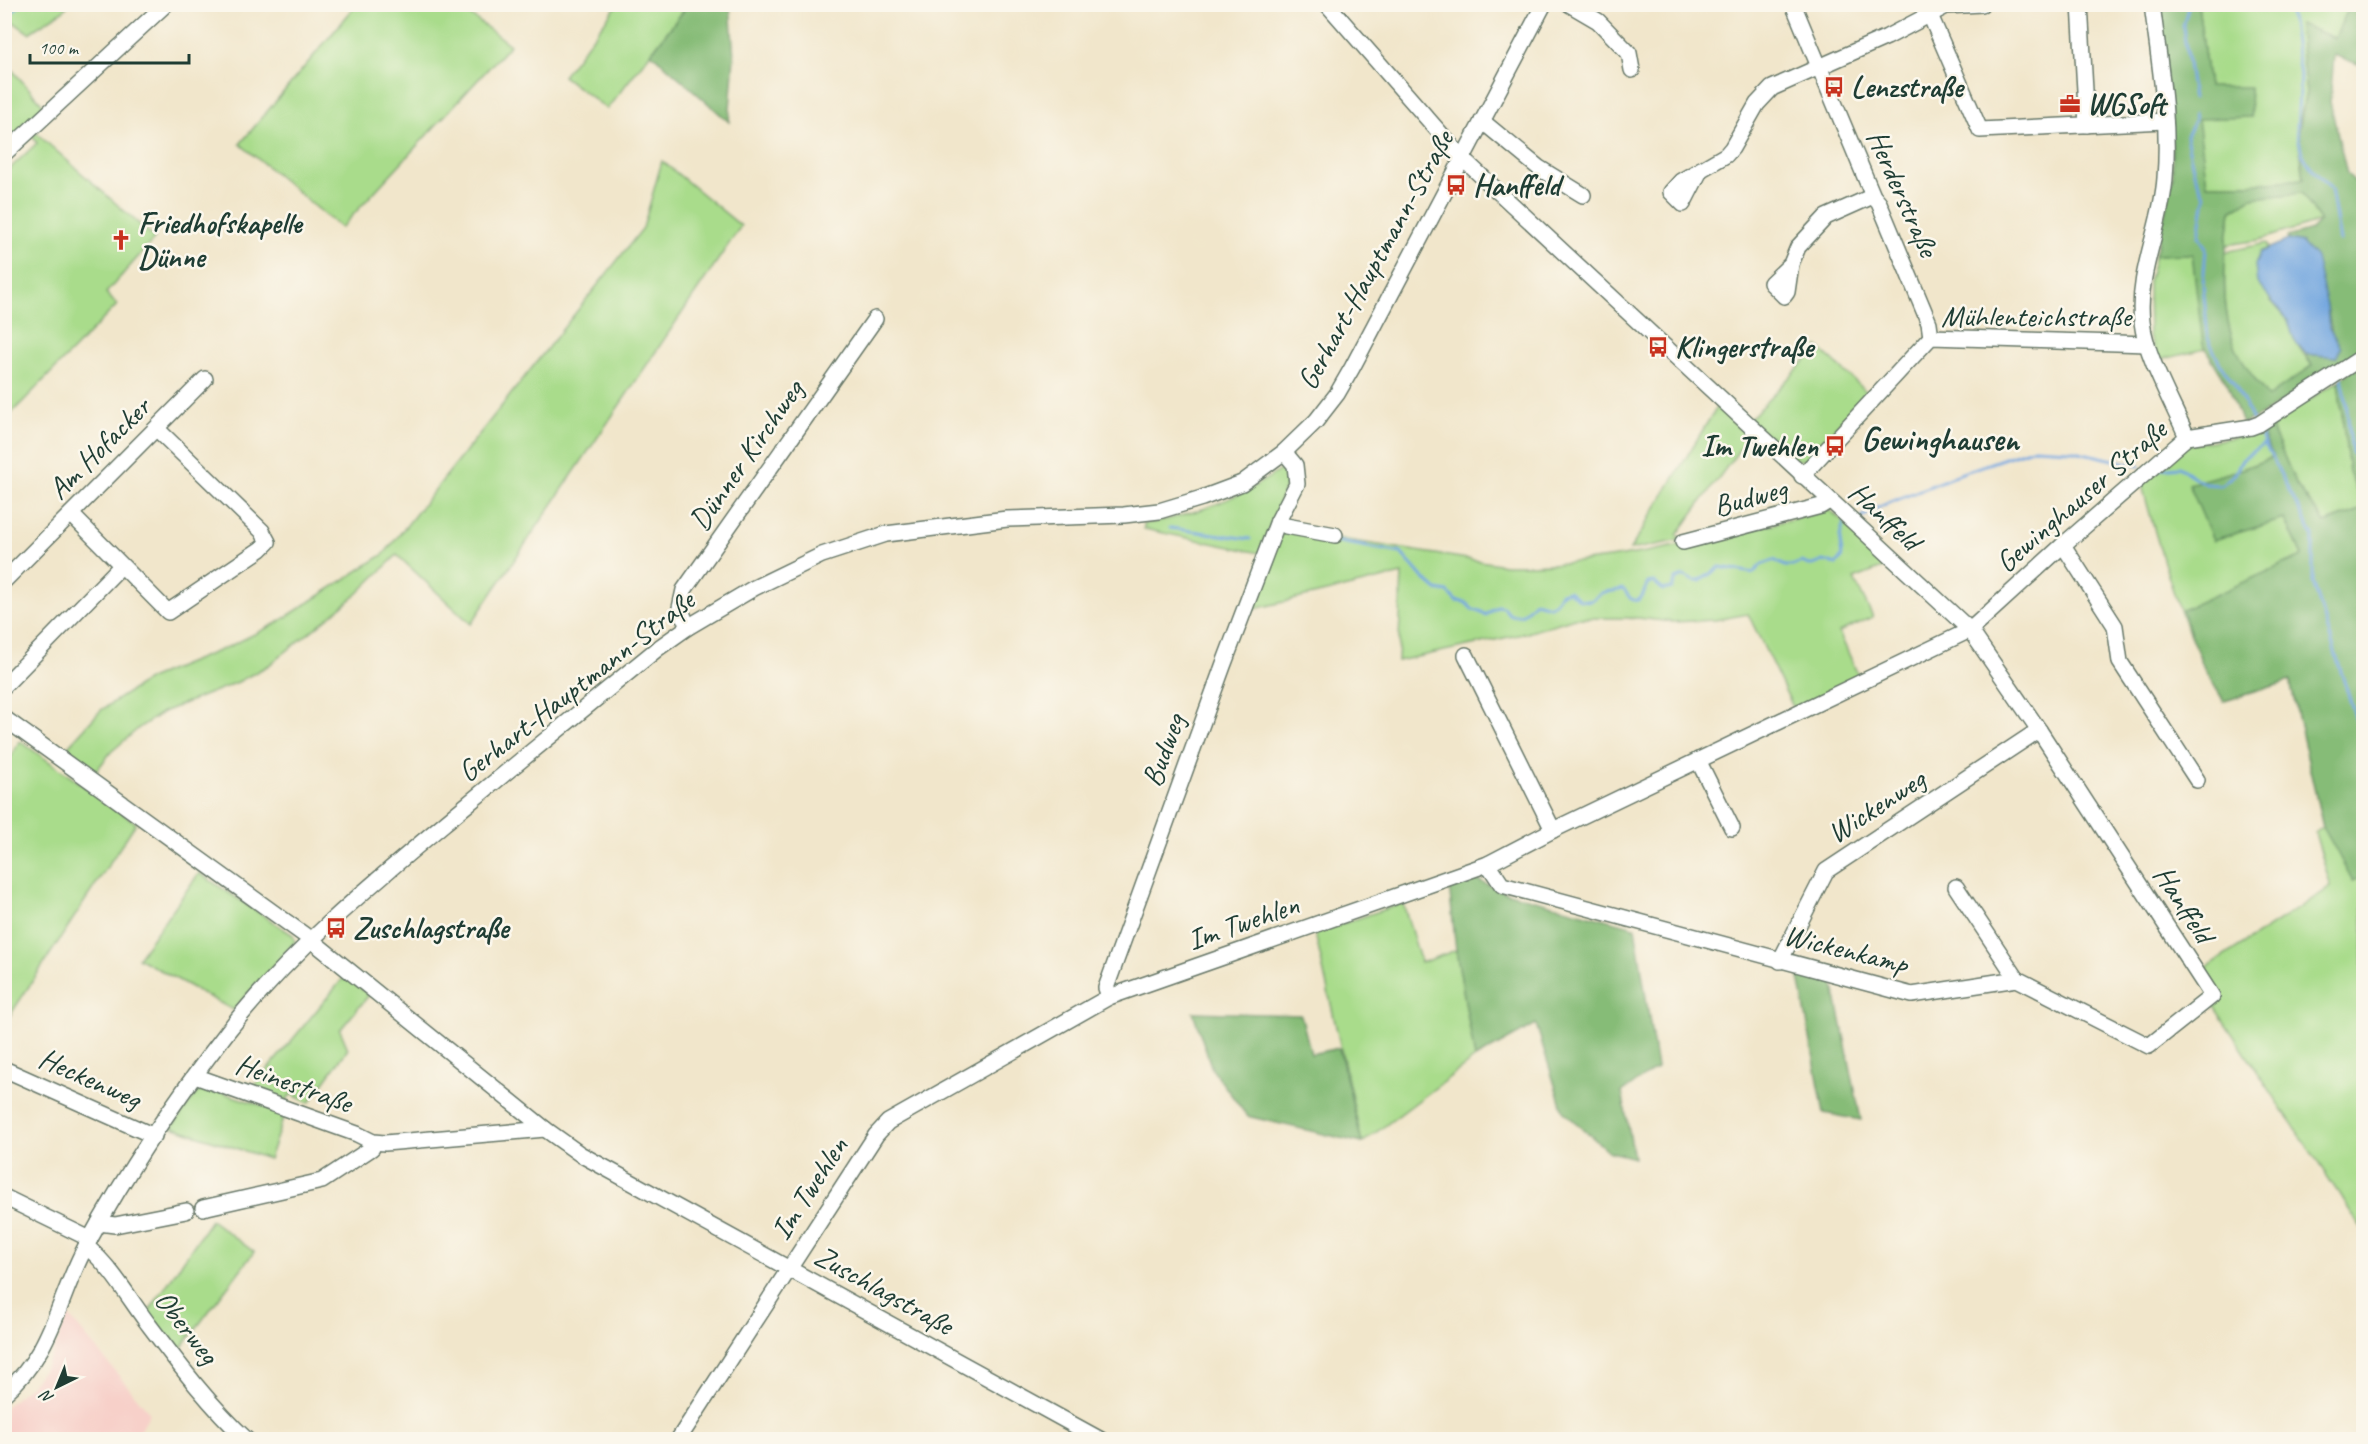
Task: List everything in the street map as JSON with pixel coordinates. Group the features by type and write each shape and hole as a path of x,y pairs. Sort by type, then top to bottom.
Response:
{"street":[{"path":"4,154 166,4"},
{"name":"Hanffeld","path":"1327,4 1462,158 1970,630 2039,730 2212,996 2149,1046 2018,979"},
{"name":"Gerhart-Hauptmann-Straße","path":"4,1394 24,1376 41,1352 88,1243 154,1136 227,1032 254,999 310,939 381,876 657,649 688,627 754,588 822,555 886,534 1007,519 1124,515 1159,510 1202,498 1242,483 1284,452 1316,421 1337,394 1370,338 1544,4"},
{"path":"1569,4 1598,21 1629,53 1632,70"},
{"name":"Herderstraße","path":"1793,4 1873,196 1879,203 1892,234 1929,323 1932,337"},
{"path":"1701,169 1725,155 1732,148 1757,104 1772,88 1946,6 1982,4"},
{"path":"2080,4 2087,125"},
{"path":"2152,4 2165,122 2166,179 2144,279 2142,321 2147,344 2187,437"},
{"path":"1930,15 1980,130 2165,122"},
{"path":"1482,121 1539,168 1583,195"},
{"path":"1791,264 1797,247 1826,217 1873,196"},
{"name":"Dünner Kirchweg","path":"688,627 680,608 684,590 875,319"},
{"name":"Mühlenteichstraße","path":"1802,476 1932,337 2147,344"},
{"name":"Gewinghauser Straße","path":"1970,630 2187,437 2255,425 2364,356"},
{"name":"Am Hofacker","path":"4,581 205,379"},
{"path":"71,514 168,612 261,549 268,542 262,531 157,429"},
{"name":"Budweg","path":"1109,997 1106,988 1223,666 1278,521 1297,484 1295,465 1284,452"},
{"name":"Budweg","path":"1683,542 1821,506 1829,501"},
{"path":"1278,521 1287,526 1335,535"},
{"path":"2063,545 2115,626 2120,662 2197,780"},
{"path":"4,686 122,566"},
{"name":"Im Twehlen","path":"678,1440 876,1135 888,1122 1109,997 1488,864 1553,830 1970,630"},
{"path":"1466,655 1553,830"},
{"name":"Zuschlagstraße","path":"4,718 310,939 545,1129 580,1154 1101,1440"},
{"name":"Wickenweg","path":"1780,961 1826,871 2039,730"},
{"path":"1698,760 1732,828"},
{"name":"Wickenkamp","path":"1488,864 1502,885 1911,995 2018,979"},
{"path":"1956,887 2018,979"},
{"name":"Heckenweg","path":"4,1069 154,1136"},
{"name":"Heinestraße","path":"195,1076 357,1134 373,1142 385,1143 545,1129"},
{"name":"Heinestraße","path":"203,1208 322,1181 372,1148 373,1142"},
{"path":"4,1197 88,1243"},
{"path":"99,1223 115,1225 186,1211"},
{"name":"Oberweg","path":"88,1243 105,1262 145,1320 200,1389 247,1440"}],"shaded area":[{"path":"68,1315 150,1413 135,1439 5,1439 5,1407 30,1386 43,1370 53,1353"}],"green space":[{"path":"5,4 68,5 29,33 5,16"},
{"path":"357,4 457,5 510,45 341,228 240,144"},
{"path":"618,4 688,5 607,109 563,76"},
{"path":"688,5 730,5 734,57 729,122 651,53"},
{"path":"2157,5 2198,5 2209,87 2250,87 2251,117 2198,119 2207,184 2249,184 2304,179 2299,129 2306,93 2299,24 2335,38 2350,5 2363,5 2363,66 2334,55 2330,102 2347,174 2363,189 2363,347 2264,413 2242,424 2228,385 2203,345 2192,254 2155,255 2173,178 2170,111","holes":["2302,193 2320,221 2311,230 2287,237 2288,240 2302,243 2327,306 2336,357 2306,354 2312,366 2268,397 2242,360 2232,338 2228,321 2225,302 2225,265 2231,211 2251,198"]},
{"path":"2198,5 2350,5 2335,38 2299,24 2306,93 2297,130 2304,179 2249,184 2207,184 2197,118 2251,117 2209,87"},
{"path":"5,62 47,109 5,149"},
{"path":"35,132 155,238 106,293 117,305 5,420 5,173 37,143 32,136"},
{"path":"662,161 741,226 471,624 397,555 354,597 269,665 238,682 163,712 140,727 111,752 93,775 62,753 101,710 149,679 230,646 277,623 384,554 643,228"},
{"path":"2302,193 2320,221 2259,240 2226,245 2231,211 2251,198"},
{"path":"2266,243 2268,248 2260,252 2270,300 2288,320 2294,340 2312,366 2268,397 2238,354 2233,342 2227,317 2224,278 2225,252"},
{"path":"2192,253 2205,349 2159,360 2149,336 2148,282 2155,255"},
{"path":"1818,347 1868,393 1805,460 1796,460 1749,420"},
{"path":"2363,363 2363,504 2349,472 2338,381"},
{"path":"2338,381 2349,472 2363,509 2325,523 2297,486 2270,424"},
{"path":"1718,405 1750,435 1677,535 1681,540 1630,550"},
{"path":"2270,424 2297,486 2325,523 2363,509 2363,877 2353,881 2323,827 2290,681 2224,701 2205,671 2182,610 2302,556 2285,519 2213,540 2189,484 2242,469 2273,457 2261,430"},
{"path":"2261,430 2273,457 2242,469 2285,519 2302,556 2252,579 2363,551 2363,1230 2213,1005 2219,1000 2201,971 2331,887 2315,833 2323,827 2290,681 2224,701 2185,624 2166,569 2142,485 2187,445 2242,436"},
{"path":"1283,468 1290,475 1259,553 1144,529 1144,524 1181,516 1234,497"},
{"path":"1830,510 1890,565 1854,579 1873,617 1839,632 1859,677 1794,709 1748,614 1715,620 1673,622 1638,618 1574,618 1527,633 1398,661 1402,574 1250,610 1275,545 1284,530 1505,565 1546,564 1587,561 1669,548"},
{"path":"20,741 136,823 5,1023 5,767"},
{"path":"199,873 293,935 295,942 233,1010 138,958"},
{"path":"1475,879 1505,892 1635,927 1657,1068 1622,1092 1634,1158 1608,1151 1563,1111 1536,1024 1475,1058 1456,950 1449,885"},
{"path":"1403,903 1421,963 1456,950 1475,1058 1362,1143 1315,933"},
{"path":"1798,972 1833,981 1861,1120 1824,1113"},
{"path":"345,976 369,995 340,1030 348,1049 309,1103 291,1094 283,1105 249,1092"},
{"path":"1193,1012 1301,1015 1311,1054 1339,1048 1362,1143 1247,1116 1212,1069"},
{"path":"202,1086 285,1113 269,1159 172,1127"},
{"path":"211,1220 254,1252 178,1352 147,1314"}],"water":[{"path":"2288,240 2302,243 2316,258 2327,306 2329,328 2341,347 2336,357 2306,354 2294,340 2288,320 2257,283 2255,265 2260,252"}],"waterway":[{"path":"8,16 21,4"},
{"path":"2189,4 2183,27 2193,99"},
{"path":"2289,4 2300,75 2297,130 2302,154 2331,189 2340,241"},
{"path":"2194,114 2195,119 2186,136 2194,173 2205,197 2199,236 2206,248 2203,285 2208,338 2219,362 2235,385 2253,420"},
{"path":"2342,378 2352,453 2364,467"},
{"path":"2258,431 2313,536 2313,582 2364,745"},
{"path":"2160,469 2179,467 2205,484 2221,485 2235,474 2242,459 2265,443"},
{"path":"1860,520 1872,510 1962,473 2034,448 2070,450 2140,466"},
{"path":"1335,541 1401,553 1437,590 1448,592 1456,601 1465,602 1473,610 1486,615 1498,606 1503,607 1510,615 1519,615 1525,613 1535,602 1550,606 1555,603 1561,593 1569,591 1580,600 1591,601 1603,592 1623,589 1630,598 1637,600 1642,596 1648,583 1654,582 1663,590 1672,588 1676,579 1684,576 1700,581 1720,567 1753,573 1761,565 1774,560 1785,566 1802,562 1812,565 1823,561 1836,564 1842,552 1840,537 1844,523"},
{"path":"1170,528 1250,539"}],"place":[{"name":"Lenzstraße","path":"1834,87"},
{"name":"WGSoft","path":"2070,104"},
{"name":"Hanffeld","path":"1456,185"},
{"name":"Friedhofskapelle Dünne","path":"121,240"},
{"name":"Klingerstraße","path":"1658,347"},
{"name":"Im Twehlen","path":"1835,446"},
{"name":"Zuschlagstraße","path":"336,928"}],"district":[{"name":"Gewinghausen","path":"1940,438"}]}
